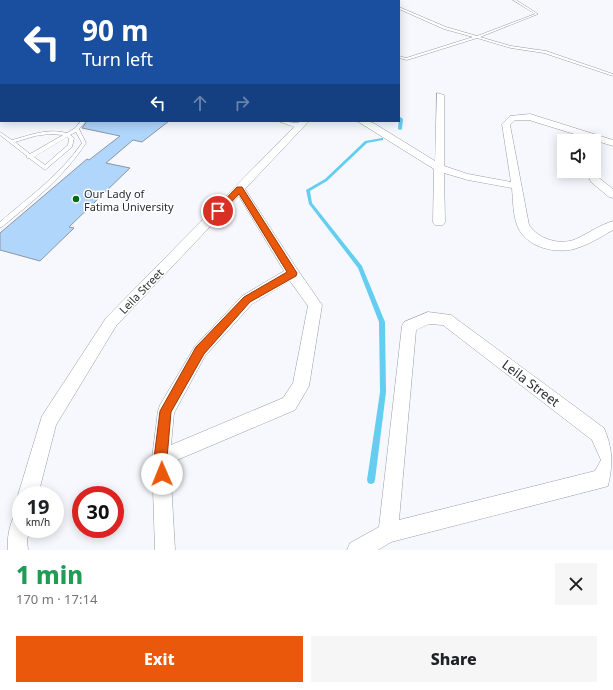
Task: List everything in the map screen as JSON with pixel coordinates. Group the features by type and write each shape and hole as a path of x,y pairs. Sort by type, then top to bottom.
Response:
{"street":[{"path":"439,222 440,95"},
{"path":"570,134 530,117 513,118 506,124 523,225 529,235 541,243 556,245 576,244 613,225"},
{"path":"289,122 303,124"},
{"path":"364,122 377,127 400,142 416,155 440,168 460,176 517,186"},
{"name":"Leila Street","path":"30,486 48,422 111,322 303,124"},
{"path":"601,141 613,143"},
{"path":"594,178 613,195"},
{"path":"161,458 289,404 300,386 315,305 292,273 240,188"},
{"path":"165,550 161,458 166,411 200,351 247,300 292,273"},
{"name":"Leila Street","path":"356,550 388,533 601,478 610,460 598,434 446,319 428,318 409,326 388,533"},
{"path":"17,538 18,550"}],"lane":[{"path":"400,57 406,59 477,38 537,14 514,0"},
{"path":"400,8 445,28 511,47 545,52 613,75"},
{"path":"29,156 77,129 83,122"},
{"path":"0,225 64,169 76,156 84,143 77,129"},
{"path":"0,133 11,142 29,156 45,168 70,146 72,138 67,134 57,132 46,133 11,142"}],"building":[{"path":"86,122 168,122 142,142 133,140 106,163 130,168 69,227 74,228 40,261 0,250 0,233 87,159 89,160 120,136 82,128"}],"waterway":[{"path":"400,118 400,129"},
{"path":"371,480 383,392 382,322 360,267 310,203 308,190 326,180 366,142 382,139"}],"place":[{"name":"Our Lady of Fatima University","path":"76,199"}],"route":[{"path":"162,474 161,458 166,411 200,351 247,300 292,273 240,188 218,211"}]}
